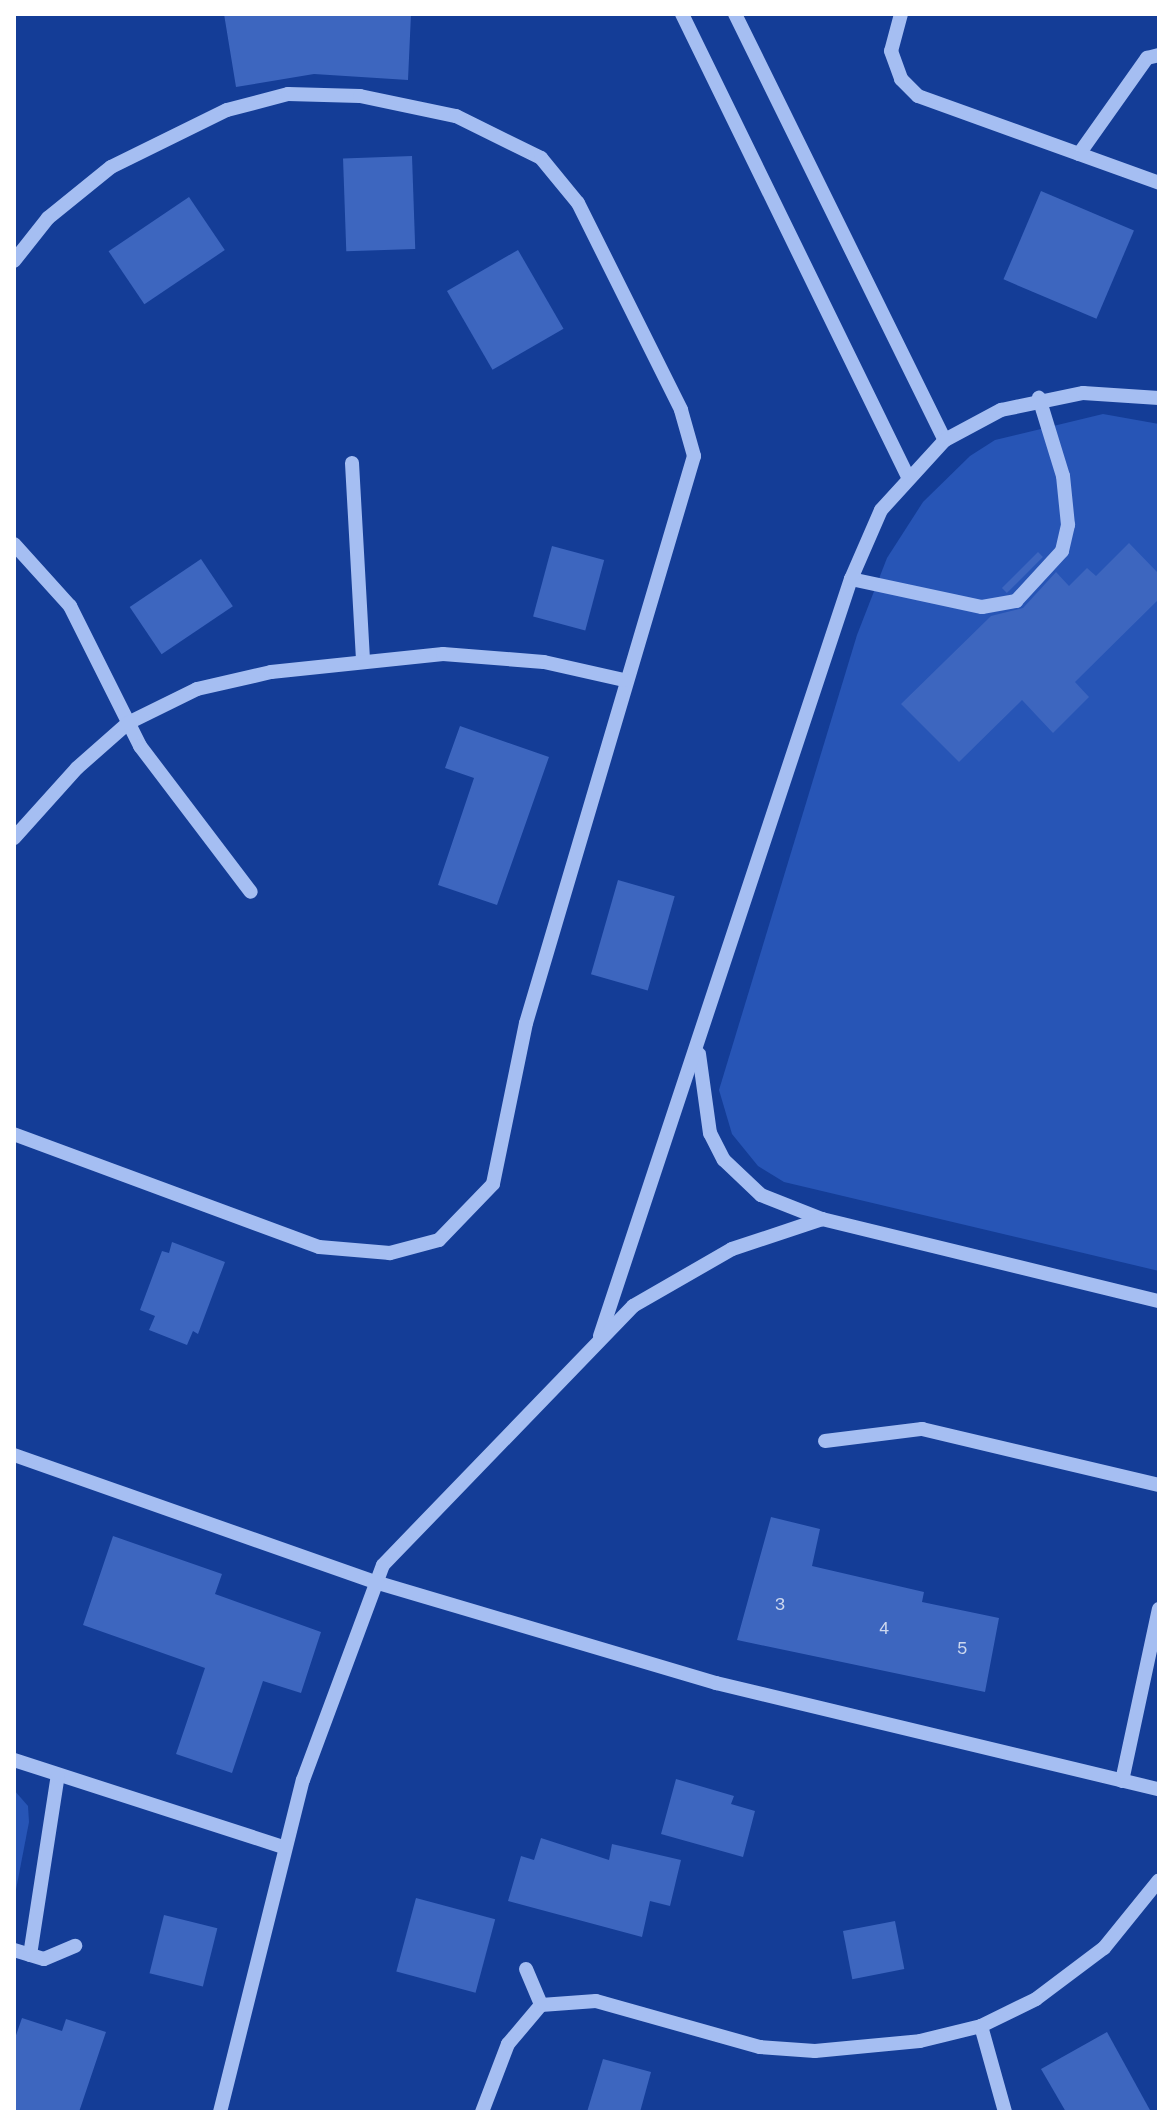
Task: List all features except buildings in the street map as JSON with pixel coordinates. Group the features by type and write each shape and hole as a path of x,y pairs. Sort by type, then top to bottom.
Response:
{"street":[{"path":"682,14 908,477"},
{"path":"735,14 945,440"},
{"path":"901,14 891,51 901,79 918,96 1159,183"},
{"path":"1079,154 1147,58 1159,55"},
{"path":"14,261 72,195 111,167 227,110 288,94 408,103 493,129 541,158 592,228 692,444 688,480 624,680 526,1023 493,1184 439,1240 390,1253 319,1247 14,1134"},
{"path":"600,1336 632,1253 659,1149 699,1050 851,579 881,510 945,440 1039,398 1110,392 1159,398"},
{"path":"851,579 969,606 999,608 1016,601 1062,551 1068,525 1063,476 1039,398"},
{"path":"352,463 363,659"},
{"path":"14,544 70,606 106,667 128,723 251,892"},
{"path":"14,838 77,768 128,723 197,689 363,659 491,655 624,680"},
{"path":"699,1050 701,1103 724,1160 761,1195 822,1219 1159,1301"},
{"path":"220,2112 284,1847 375,1582 401,1542 469,1482 600,1336 648,1295 701,1265 768,1234 822,1219"},
{"path":"825,1441 922,1429 1159,1485"},
{"path":"14,1455 375,1582 802,1706 1159,1789"},
{"path":"1122,1781 1159,1609"},
{"path":"14,1760 284,1847"},
{"path":"30,1955 58,1775"},
{"path":"482,2112 508,2044 541,2005 565,1998 596,2001 703,2034 815,2051 920,2041 981,2026 1036,1999 1104,1948 1159,1880"},
{"path":"14,1950 30,1955 58,1957 75,1946"},
{"path":"526,1969 541,2005"},
{"path":"981,2026 1005,2112"}],"shaded area":[{"path":"1103,414 1159,424 1159,1271 784,1182 758,1166 732,1134 719,1090 857,635 887,558 923,502 970,456 995,440"},
{"path":"14,1790 28,1806 29,1822 14,1900"}]}
